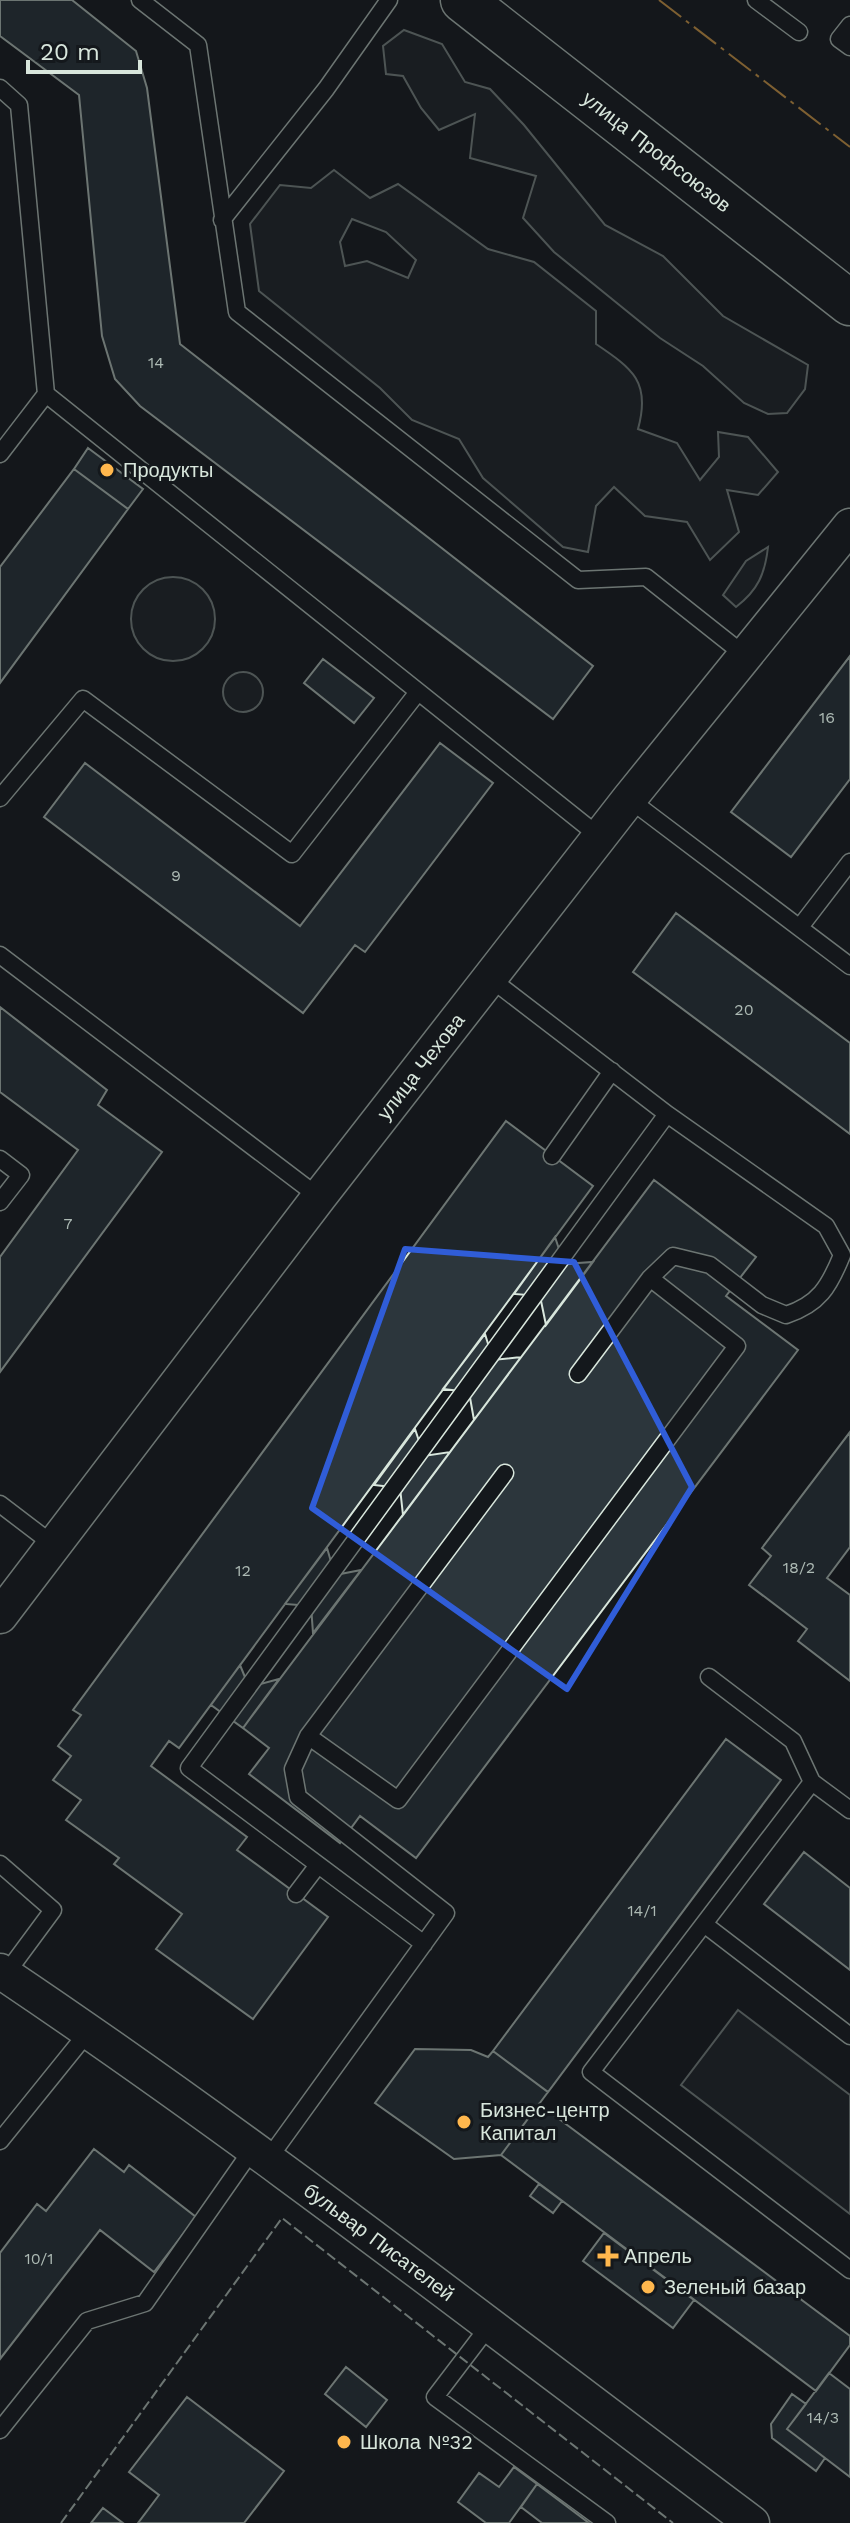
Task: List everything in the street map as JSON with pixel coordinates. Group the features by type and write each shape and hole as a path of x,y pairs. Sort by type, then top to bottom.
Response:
{"main road":[{"name":"улица Профсоюзов","path":"463,0 850,303"}],"street":[{"name":"улица Чехова","path":"0,1616 319,1197 629,799 850,526"},
{"name":"бульвар Писателей","path":"3,1973 262,2152 752,2523"}],"lane":[{"path":"140,0 198,45 237,312 578,580 646,577 747,657"},
{"path":"222,220 326,89 389,0"},
{"path":"756,0 799,32"},
{"path":"850,25 839,39 850,47"},
{"path":"0,88 19,105 46,394 0,454"},
{"path":"46,394 600,837"},
{"path":"0,798 83,699 292,854 418,692"},
{"path":"629,799 850,966"},
{"path":"800,927 850,862"},
{"path":"0,955 319,1197"},
{"path":"491,979 667,1114 826,1226 842,1255 832,1278 810,1307 786,1315 762,1305 710,1265 673,1256 650,1278 578,1374"},
{"path":"552,1156 612,1071"},
{"path":"424,1944 189,1768 667,1114"},
{"path":"0,1159 21,1175 0,1202"},
{"path":"308,1736 398,1800 737,1346 650,1278"},
{"path":"0,2430 87,2321 145,2303 446,1913 298,1797 293,1769 308,1736 505,1473"},
{"path":"0,1504 55,1546"},
{"path":"709,1677 793,1741 812,1782 850,1810"},
{"path":"812,1782 591,2072 850,2270"},
{"path":"0,1864 53,1910 3,1973"},
{"path":"296,1894 318,1865"},
{"path":"704,1924 850,2036"},
{"path":"0,2141 88,2032"},
{"path":"489,2326 435,2397 607,2523"}],"highlighted area":[{"path":"405,1249 574,1262 692,1487 567,1689 312,1508"}],"shaded area":[{"path":"404,30 442,44 465,82 490,89 524,125 605,225 663,256 723,316 808,365 805,389 787,413 768,414 744,403 703,366 660,338 554,252 523,218 536,176 470,158 475,114 439,130 421,108 403,76 386,74 383,46"},
{"path":"334,170 370,198 398,184 488,249 534,262 596,311 596,344 629,369 640,388 642,399 638,429 677,443 700,480 719,457 718,432 748,437 778,472 758,495 727,490 739,532 710,560 687,522 645,516 614,487 596,506 588,552 563,547 483,478 459,439 412,420 380,388 259,291 250,224 280,185 311,188","holes":["352,219 386,232 416,260 408,278 367,261 345,266 340,242"]},
{"path":"768,547 759,581 736,607 723,595 746,561"},
{"path":"173,577 189,580 208,596 215,619 212,635 196,654 173,661 157,658 138,642 131,619 134,603 150,584"},
{"path":"243,672 257,678 263,692 257,706 243,712 229,706 223,692 229,678"},
{"path":"738,2010 850,2095 850,2214 681,2085"}],"building":[{"path":"0,0 72,0 136,51 147,88 180,344 593,666 553,719 140,406 115,379 102,336 79,95 0,36"},
{"path":"88,448 143,489 128,509 74,469"},
{"path":"74,469 128,509 0,683 0,567"},
{"path":"850,656 850,779 791,857 731,812"},
{"path":"323,659 374,698 354,723 304,683"},
{"path":"440,743 493,783 365,952 355,945 303,1013 44,817 85,763 300,926"},
{"path":"676,913 850,1043 850,1134 633,972"},
{"path":"0,1007 107,1090 98,1105 162,1152 0,1372 0,1257 78,1150 0,1092"},
{"path":"506,1121 593,1186 179,1748 169,1741 151,1766 247,1837 237,1850 328,1917 253,2019 156,1949 182,1914 114,1864 119,1858 66,1820 81,1800 53,1780 71,1756 58,1746 81,1715 73,1710"},
{"path":"654,1180 756,1257 726,1296 798,1350 416,1858 360,1816 340,1843 249,1774 269,1748 243,1728"},
{"path":"555,1237 564,1264 593,1262 546,1325 540,1296 514,1294"},
{"path":"485,1334 493,1360 521,1357 474,1420 469,1392 443,1389"},
{"path":"415,1429 424,1456 450,1452 403,1515 400,1488 374,1485"},
{"path":"850,1432 850,1547 827,1578 850,1595 850,1681 798,1641 807,1629 749,1585 771,1556 762,1548"},
{"path":"327,1548 335,1575 361,1570 313,1633 311,1606 285,1604"},
{"path":"240,1665 249,1687 279,1679 243,1728 211,1705"},
{"path":"726,1739 781,1780 548,2092 493,2051"},
{"path":"804,1852 850,1888 850,1970 764,1904"},
{"name":"Бизнес-центр Капитал","path":"415,2049 471,2050 488,2057 493,2051 548,2092 501,2155 454,2159 375,2103"},
{"path":"539,2104 850,2336 850,2345 816,2391 501,2155"},
{"path":"94,2149 124,2172 129,2165 196,2217 154,2272 100,2230 0,2359 0,2253 37,2204 46,2211"},
{"path":"539,2184 562,2201 553,2213 530,2196"},
{"path":"604,2233 694,2300 673,2328 583,2261"},
{"path":"346,2367 387,2400 366,2427 325,2394"},
{"path":"829,2373 850,2389 850,2477 787,2429"},
{"path":"792,2394 806,2404 787,2429 825,2458 816,2471 772,2438 771,2424"},
{"path":"187,2397 284,2471 244,2523 138,2523 159,2495 129,2472"},
{"path":"514,2467 537,2484 509,2523 486,2523 458,2502 479,2473 499,2487"},
{"path":"537,2484 589,2523 542,2523 521,2507"},
{"path":"103,2508 123,2523 91,2523"}],"fence":[{"path":"61,2523 282,2218 673,2523"}],"power":[{"path":"659,0 850,147"}],"place":[{"name":"Продукты","path":"107,470"},
{"name":"Бизнес-центр Капитал","path":"464,2122"},
{"name":"Апрель","path":"608,2256"},
{"name":"Зеленый базар","path":"648,2287"},
{"name":"Школа №32","path":"344,2442"}]}
